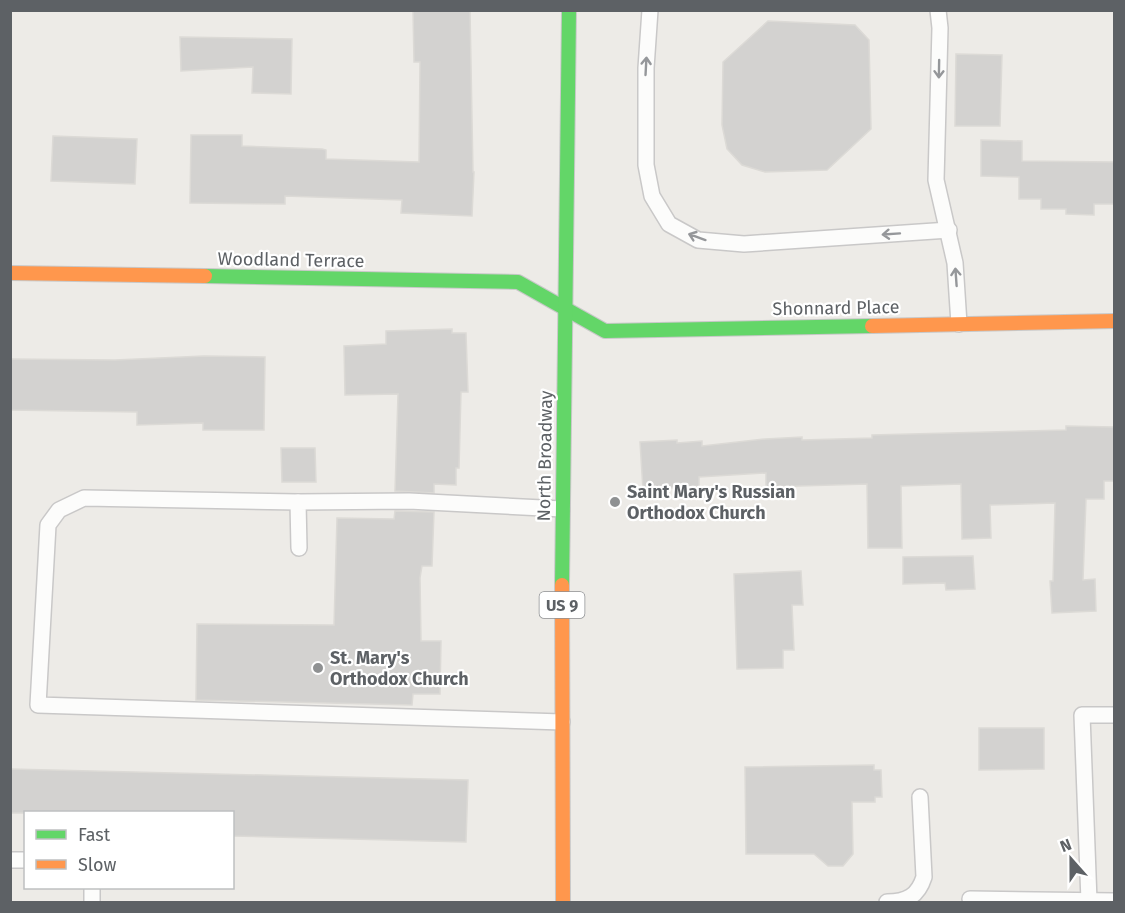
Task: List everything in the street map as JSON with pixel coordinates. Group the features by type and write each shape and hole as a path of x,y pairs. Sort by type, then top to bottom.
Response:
{"street":[{"name":"North Broadway","path":"563,903 562,509 569,10"},
{"name":"Woodland Terrace","path":"10,273 518,282 565,308"},
{"name":"Shonnard Place","path":"565,308 605,331 1114,321"}],"lane":[{"path":"650,10 646,68 646,165 652,196 669,224 698,240 744,244 949,230"},
{"path":"938,10 940,28 936,180 955,263 959,324"},
{"path":"562,509 409,501 298,502 84,498 59,510 48,525 38,705 562,722"},
{"path":"298,502 299,548"},
{"path":"1089,901 1082,715 1114,715"},
{"path":"887,903 901,902 914,897 921,888 924,877 920,797"},
{"path":"970,899 1114,901"}],"building":[{"path":"413,10 470,10 474,172 472,216 401,213 402,200 285,196 285,204 190,203 191,135 242,135 242,146 322,149 326,150 326,159 419,162 420,62 414,62"},
{"path":"768,21 855,25 869,40 871,129 827,170 765,172 742,165 727,149 722,125 723,62"},
{"path":"180,37 292,39 291,94 252,93 253,67 181,71"},
{"path":"956,54 1002,55 1000,126 955,126"},
{"path":"53,136 137,139 135,184 51,181"},
{"path":"981,140 1022,141 1022,161 1114,162 1114,204 1094,204 1094,215 1066,214 1066,209 1041,209 1041,199 1019,199 1019,177 981,176"},
{"path":"452,329 452,333 466,333 468,392 461,392 459,468 456,468 456,485 434,484 434,493 395,491 398,394 345,395 344,346 386,344 386,331"},
{"path":"204,356 265,357 264,430 203,430 203,423 137,425 137,412 10,410 10,359 115,360"},
{"path":"1066,426 1114,427 1114,481 1104,481 1104,499 1086,499 1083,580 1095,579 1096,611 1052,613 1050,581 1053,581 1055,503 990,505 991,538 962,539 961,484 901,486 902,548 868,548 867,484 766,487 766,473 699,477 699,486 643,490 640,442 702,441 702,446 802,437 802,440 872,438 872,435 1066,430"},
{"path":"281,448 315,448 316,482 282,482"},
{"name":"St. Mary's Orthodox Church","path":"395,511 434,512 432,566 422,566 420,578 421,641 441,641 440,694 413,694 412,705 196,700 197,624 334,625 337,518 394,519"},
{"path":"973,556 975,589 946,590 945,583 903,584 903,557"},
{"path":"801,571 803,605 792,605 794,650 783,650 783,668 737,669 734,574"},
{"path":"979,728 1044,728 1044,769 979,770"},
{"path":"874,765 874,770 881,770 882,797 875,797 875,802 852,802 853,854 843,866 828,866 814,854 746,854 745,767"},
{"path":"10,769 468,780 466,842 234,836 234,811 24,811 24,813 10,813"}],"traffic: fast":[{"path":"562,585 569,10"},
{"path":"205,276 518,282 605,331 872,326"}],"traffic: slow":[{"path":"10,273 205,276"},
{"path":"872,326 1114,321"},
{"path":"562,585 563,902"}],"place":[{"name":"Saint Mary's Russian Orthodox Church","path":"615,502"},
{"name":"St. Mary's Orthodox Church","path":"318,668"}]}
